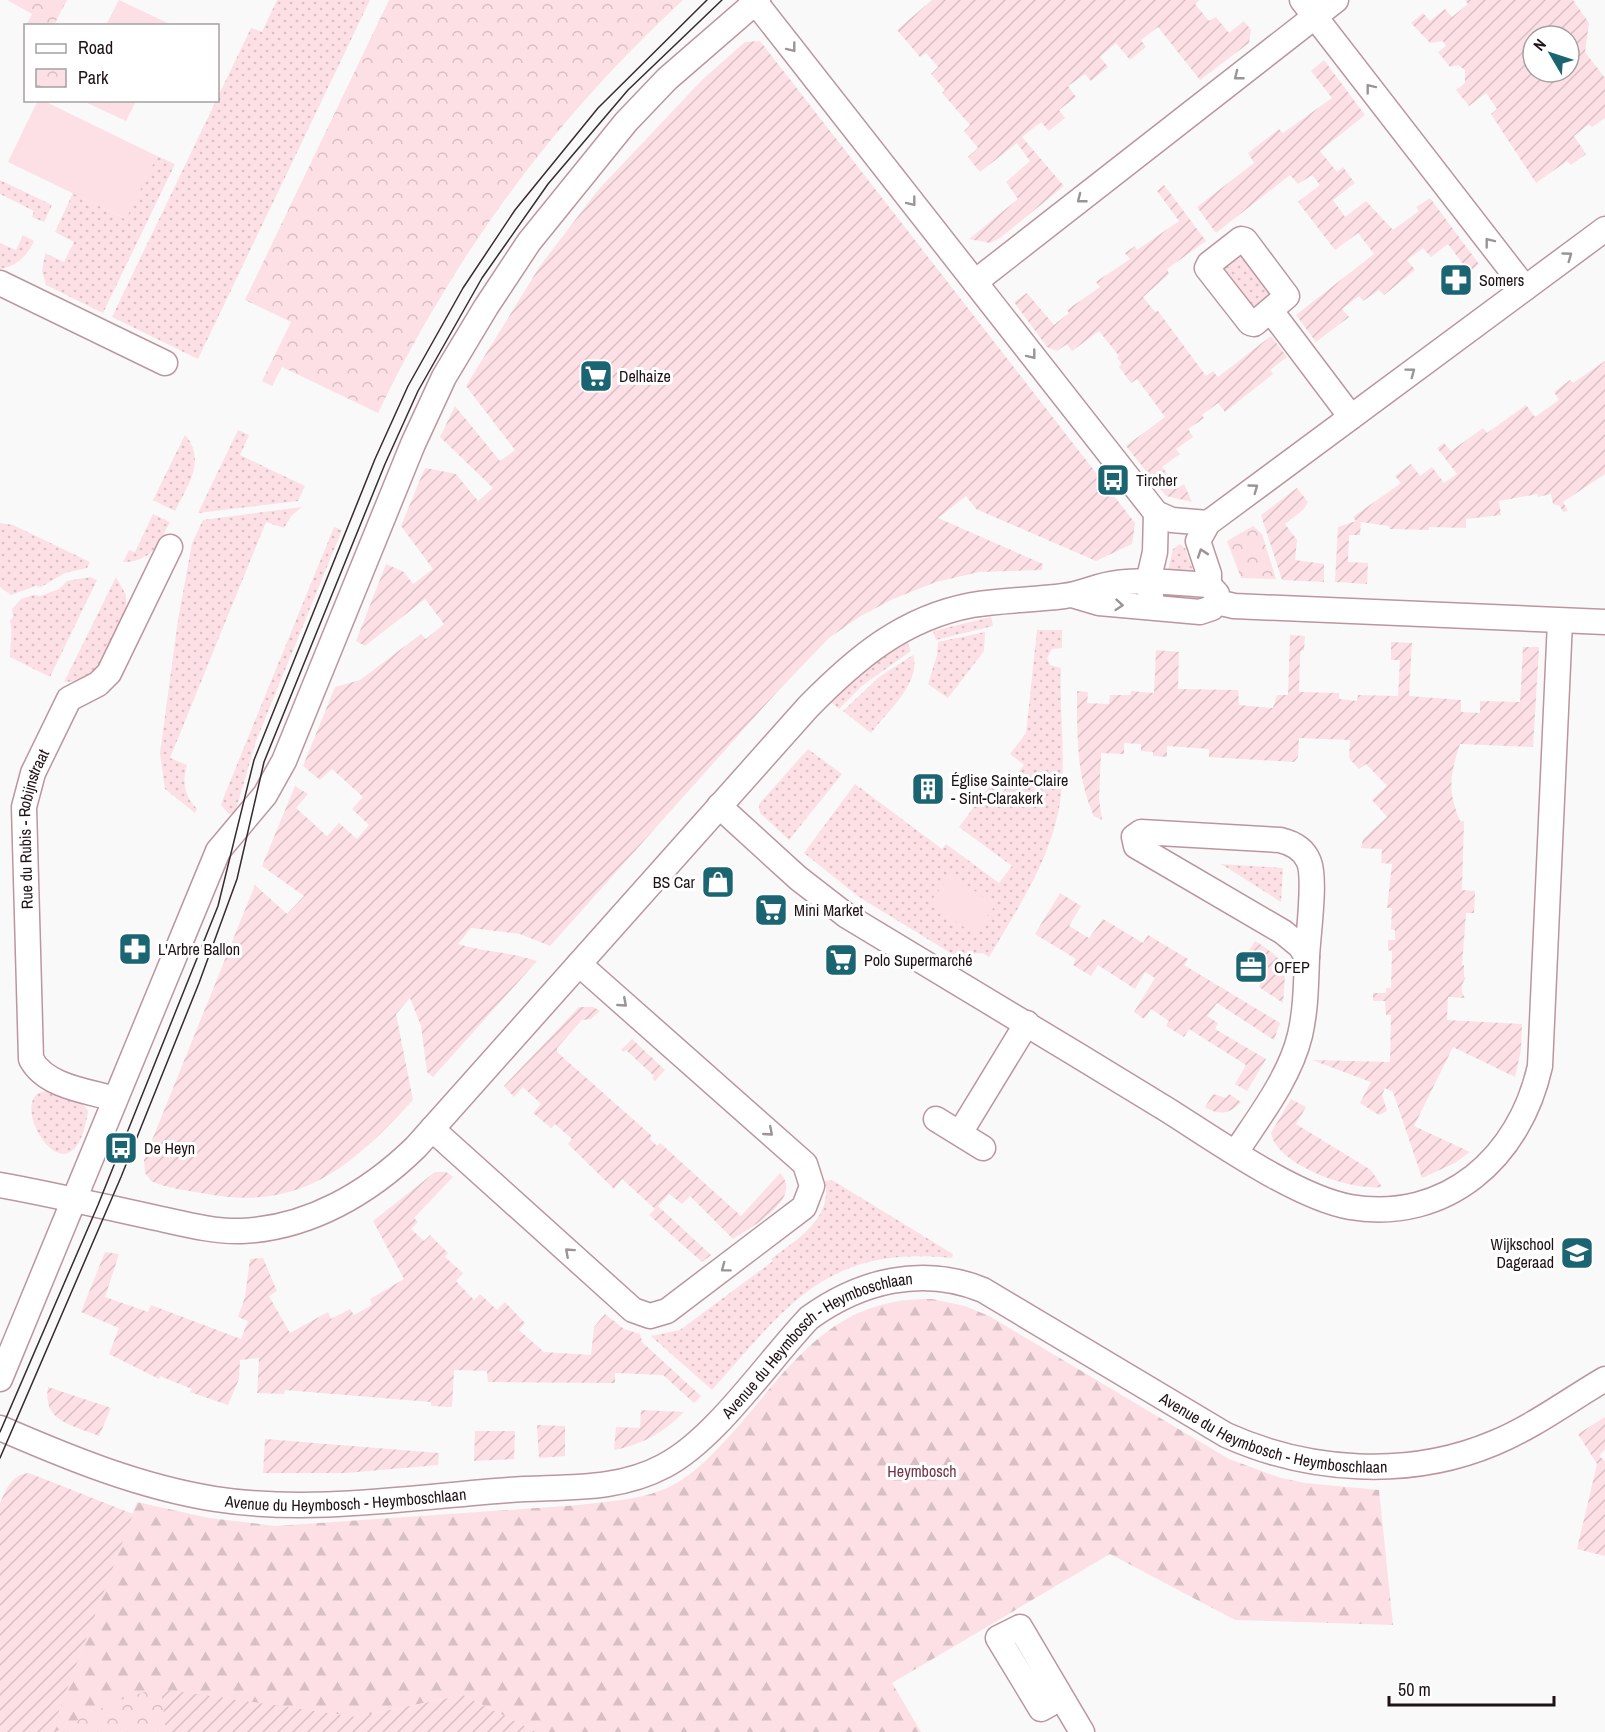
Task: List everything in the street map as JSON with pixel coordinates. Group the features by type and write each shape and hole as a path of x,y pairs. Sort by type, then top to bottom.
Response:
{"street":[{"path":"975,282 1308,8 1336,0"},
{"path":"0,1379 218,851 265,795 284,761 413,444 457,355 529,242 601,151 667,80 757,1 1156,513 1172,520 1208,523"},
{"path":"1308,8 1525,288"},
{"path":"1072,595 1099,603 1206,611 1213,594 1209,573 1198,541 1208,523 1605,229"},
{"path":"0,283 165,363"},
{"path":"1271,310 1351,417"},
{"path":"1156,513 1155,552 1148,582 1152,597 1167,609"},
{"name":"Rue du Rubis - Robijnstraat","path":"116,1099 51,1079 39,1071 31,1059 24,807 33,773 69,699 98,684 109,673 170,547"},
{"path":"0,1185 218,1229 240,1231 275,1227 313,1216 367,1188 400,1163 432,1129 719,806 841,673 892,634 931,616 973,605 1072,595 1118,582 1148,582 1213,594 1234,606 1605,622"},
{"path":"719,806 831,905 1236,1152 1307,1193 1328,1201 1360,1208 1393,1208 1436,1198 1456,1188 1492,1162 1515,1134 1530,1101 1540,1066 1560,621"},
{"path":"1236,1152 1275,1090 1300,1037 1305,1008 1311,872 1306,857 1295,846 1280,840 1141,832 1135,835 1133,840 1136,846 1283,932 1300,946 1307,957"},
{"path":"432,1129 633,1310 650,1316 667,1311 804,1208 812,1186 805,1164 579,964"},
{"path":"960,1133 1027,1023"},
{"path":"936,1119 983,1148"},
{"name":"Avenue du Heymbosch - Heymboschlaan","path":"0,1428 62,1454 138,1481 191,1495 247,1502 314,1504 532,1488 588,1487 631,1480 664,1467 682,1455 727,1411 809,1318 831,1302 893,1279 910,1278 956,1282 983,1290 1226,1435 1249,1446 1302,1461 1372,1466 1422,1462 1464,1454 1494,1443 1525,1427 1605,1379"},
{"path":"1061,1698 1082,1732"}],"green space":[{"path":"7,0 67,0 55,24 27,24 32,14"},
{"path":"119,0 170,24 107,24"},
{"path":"277,0 370,0 198,359 112,317 215,102 219,102 219,95 251,28 262,32"},
{"path":"389,0 683,0 591,93 511,192 474,244 440,298 378,413 282,367 272,386 262,381 291,322 245,300"},
{"path":"932,0 1199,0 1195,4 1209,21 1216,17 1229,33 1244,21 1251,30 1249,43 1200,80 1158,27 1141,40 1146,47 1130,60 1116,43 1100,57 1108,67 1091,81 1085,74 1068,86 1076,97 1059,110 1065,118 1049,131 1041,122 1022,137 1064,186 1000,238 990,243 969,239 1018,199 1006,182 1030,161 1017,143 980,172 968,157 978,148 964,131 970,125 942,93 945,90 931,74 938,67 926,53 920,57 897,30"},
{"path":"1465,0 1573,0 1589,23 1585,52 1605,78 1605,118 1592,127 1589,124 1574,136 1586,154 1571,165 1567,161 1536,183 1491,114 1497,109 1486,93 1469,106 1456,90 1465,83 1465,70 1458,65 1450,67 1438,52 1446,46 1443,41 1430,43 1411,23 1423,13 1430,21 1445,9 1452,17 1468,4"},
{"path":"760,41 1135,523 1132,544 1096,561 976,509 966,496 938,518 1043,564 1042,570 979,572 936,582 893,599 859,617 829,638 777,692 550,946 520,934 471,928 458,944 537,961 433,1077 427,1072 421,1026 410,998 396,1014 413,1100 367,1146 344,1165 320,1180 295,1190 267,1196 236,1198 169,1187 151,1181 145,1173 144,1160 255,885 287,914 304,896 262,866 295,786 308,794 296,808 327,836 339,823 357,839 369,825 352,809 363,797 332,769 320,780 303,766 335,687 360,680 421,634 426,639 444,624 425,599 365,646 356,641 386,564 404,572 413,584 433,569 401,526 424,470 426,468 456,474 478,501 493,488 440,437 455,406 500,461 515,450 466,386 540,266 598,190 702,80 745,42"},
{"path":"1324,60 1365,115 1320,151 1337,172 1343,167 1355,183 1333,200 1345,217 1366,201 1393,230 1419,211 1416,207 1430,198 1479,264 1469,272 1448,244 1431,257 1423,248 1407,260 1415,270 1384,295 1379,290 1363,301 1359,296 1342,309 1349,317 1316,342 1296,315 1374,254 1358,233 1335,250 1298,202 1320,185 1312,175 1298,184 1290,175 1216,233 1197,207 1254,163 1248,153 1279,129 1283,133 1332,98 1311,71"},
{"path":"37,102 46,102 157,156 126,219 8,162"},
{"path":"85,102 136,102 126,121"},
{"path":"157,156 175,164 103,313 46,285 42,271 45,253 64,262 74,242 55,232 73,193 125,219"},
{"path":"0,180 52,205 44,222 32,217 34,211 0,194"},
{"path":"1164,185 1206,241 1167,269 1169,274 1143,297 1155,312 1158,311 1206,376 1213,371 1218,377 1271,336 1287,357 1270,370 1273,374 1225,412 1218,403 1202,415 1204,418 1188,429 1193,437 1176,449 1180,454 1162,467 1178,488 1184,484 1192,502 1166,496 1126,446 1165,417 1137,379 1131,383 1119,367 1122,364 1117,358 1119,356 1099,331 1072,351 1067,344 1057,351 1047,347 1014,302 1027,293 1054,325 1069,313 1067,310 1100,287 1096,282 1130,259 1125,253 1135,246 1137,250 1179,221 1157,191"},
{"path":"23,235 34,241 28,251 16,263 0,269 0,243 16,250"},
{"path":"1238,257 1246,257 1271,289 1270,298 1256,309 1240,298 1224,274 1223,269"},
{"path":"1605,361 1605,474 1563,502 1568,511 1563,512 1560,506 1553,504 1551,494 1538,497 1537,494 1499,501 1501,515 1466,519 1466,528 1390,529 1389,526 1361,522 1360,535 1349,535 1348,562 1368,563 1367,584 1335,582 1338,527 1356,521 1353,517 1401,483 1395,476 1411,464 1420,476 1432,467 1444,483 1457,474 1437,448 1444,443 1451,451 1483,428 1487,433 1526,405 1535,417 1559,400 1554,392 1570,380 1573,383"},
{"path":"238,430 249,435 240,455 305,486 298,501 198,513"},
{"path":"185,435 191,444 195,464 189,483 175,511 153,500"},
{"path":"1297,488 1308,502 1304,509 1285,524 1297,540 1295,560 1324,564 1324,582 1282,580 1261,515"},
{"path":"302,507 292,515 284,528 266,522 170,758 187,765 185,788 189,799 197,809 195,813 165,789 160,753 178,620 192,543 203,520"},
{"path":"153,514 170,522 162,538 147,555 140,559 123,562 129,550 135,552"},
{"path":"0,523 13,525 90,562 87,568 65,573 41,587 36,586 11,595 0,587"},
{"path":"1253,526 1262,534 1276,579 1241,578 1227,541"},
{"path":"334,527 342,530 256,741 235,813 229,814 221,805 225,794"},
{"path":"1180,544 1185,548 1194,573 1168,571 1173,549"},
{"path":"90,577 97,580 50,677 10,657 12,609 21,599 33,595 41,596 59,589 67,581"},
{"path":"116,577 126,595 126,611 98,670 80,681 64,682"},
{"path":"991,617 993,626 936,640 933,631"},
{"path":"1037,630 1062,630 1062,648 1052,649 1047,658 1050,665 1061,668 1063,763 1057,817 1034,879 989,957 983,953 966,954 962,960 859,897 804,853 855,784 942,849 946,844 999,883 1012,866 959,827 990,786 1001,794 1024,765 1010,754 1026,733"},
{"path":"985,632 984,651 948,698 928,684 937,655 938,642"},
{"path":"1290,635 1305,636 1304,650 1301,651 1300,656 1299,692 1339,693 1339,699 1357,701 1358,695 1398,696 1400,660 1391,660 1391,642 1412,643 1409,696 1461,700 1461,712 1480,713 1480,701 1520,702 1523,647 1539,647 1533,747 1460,744 1451,782 1456,810 1460,821 1464,821 1462,890 1475,891 1474,913 1466,913 1462,965 1464,965 1464,977 1466,977 1462,988 1465,998 1448,997 1447,1020 1522,1024 1521,1050 1515,1077 1453,1047 1414,1126 1470,1152 1455,1163 1422,1178 1393,1092 1385,1088 1382,1095 1387,1111 1379,1115 1360,1103 1371,1082 1312,1060 1390,1062 1391,1015 1386,1015 1385,1001 1373,1001 1373,993 1386,993 1386,988 1391,988 1392,951 1388,950 1388,940 1395,940 1395,930 1391,929 1392,908 1387,908 1392,864 1381,863 1382,849 1361,848 1363,839 1387,817 1372,800 1387,786 1366,764 1359,769 1349,758 1350,740 1299,738 1298,757 1294,762 1209,757 1209,749 1167,746 1167,757 1153,756 1153,752 1141,751 1141,744 1124,743 1124,754 1101,753 1099,799 1102,820 1094,816 1084,786 1079,755 1077,691 1088,692 1087,703 1109,704 1110,695 1131,695 1131,691 1154,693 1156,650 1179,652 1178,689 1238,690 1239,705 1273,708 1277,695 1288,695"},
{"path":"907,642 911,651 863,685 839,709 831,702 858,674"},
{"path":"913,655 914,665 908,686 871,733 843,711 879,677"},
{"path":"808,749 842,774 789,840 760,813 759,804"},
{"path":"1220,864 1283,868 1281,902 1226,867"},
{"path":"952,874 995,906 973,934 930,902"},
{"path":"1060,893 1081,906 1069,926 1089,938 1103,919 1143,943 1148,935 1188,959 1184,965 1280,1023 1274,1040 1217,1003 1207,1016 1218,1023 1215,1029 1266,1059 1247,1091 1235,1084 1246,1065 1189,1029 1184,1037 1166,1026 1169,1021 1151,1009 1144,1019 1134,1012 1155,978 1145,972 1135,989 1098,965 1091,976 1073,965 1076,959 1035,934"},
{"path":"1255,941 1274,954 1283,966 1285,980 1283,1003 1259,987 1268,968 1267,964 1251,954 1246,955"},
{"path":"579,1007 593,1007 600,1011 591,1019 582,1020 557,1048 557,1052 652,1136 650,1139 657,1146 660,1143 741,1216 780,1173 786,1183 781,1202 773,1211 733,1239 690,1196 682,1204 669,1194 658,1206 711,1255 702,1262 649,1215 655,1209 622,1179 614,1189 568,1144 572,1139 555,1124 551,1128 533,1113 541,1104 523,1087 514,1097 504,1086"},
{"path":"632,1039 665,1070 655,1081 652,1078 654,1076 626,1050 624,1052 621,1050"},
{"path":"47,1091 83,1104 88,1111 80,1141 68,1153 56,1152 44,1141 35,1126 31,1110 35,1097"},
{"path":"1213,1094 1226,1098 1229,1094 1241,1102 1228,1111 1215,1112 1205,1107"},
{"path":"1291,1099 1306,1107 1296,1124 1371,1170 1382,1187 1353,1185 1335,1180 1301,1166 1287,1156 1276,1145 1271,1133"},
{"path":"435,1172 446,1172 453,1177 414,1218 418,1222 411,1229 424,1241 430,1235 448,1253 445,1257 463,1273 456,1281 474,1300 480,1294 497,1310 505,1302 525,1323 519,1330 544,1352 591,1355 594,1327 605,1314 624,1329 640,1334 642,1342 701,1396 694,1403 663,1375 615,1373 615,1383 488,1382 487,1371 454,1370 452,1407 431,1406 431,1402 285,1390 284,1394 257,1393 259,1358 240,1360 239,1379 228,1405 190,1392 192,1389 160,1376 159,1379 109,1354 119,1328 81,1312 105,1252 119,1254 105,1297 148,1312 151,1305 241,1339 248,1321 238,1317 245,1297 250,1259 263,1258 277,1291 269,1296 290,1333 328,1312 331,1319 350,1309 354,1315 372,1305 370,1299 404,1279 373,1221"},
{"path":"832,1180 953,1254 952,1258 909,1256 872,1261 841,1272 813,1287 788,1307 712,1390 651,1336 680,1330 773,1261 771,1259 811,1227 824,1206 825,1181"},
{"name":"Heymbosch","path":"932,1299 965,1306 989,1316 1229,1459 1281,1478 1305,1483 1379,1490 1393,1625 1235,1620 1110,1554 892,1683 921,1732 536,1732 463,1695 356,1717 162,1690 166,1732 51,1732 137,1502 209,1518 276,1526 579,1505 651,1494 682,1480 714,1453 797,1359 841,1322 868,1309 897,1301"},
{"path":"48,1387 111,1408 99,1436 70,1425 55,1415 47,1399"},
{"path":"641,1410 684,1412 652,1437 614,1450 616,1427 640,1428"},
{"path":"1605,1417 1605,1449 1599,1456 1605,1461 1605,1556 1577,1549 1597,1464 1578,1434"},
{"path":"537,1425 565,1426 565,1456 539,1458"},
{"path":"475,1431 515,1431 514,1459 474,1461"},
{"path":"265,1439 439,1453 438,1465 346,1473 263,1473"},
{"path":"29,1473 133,1514 51,1732 0,1732 0,1503 14,1479"},
{"path":"161,1689 356,1717 349,1732 55,1732 120,1700"},
{"path":"161,1689 356,1717 463,1695 536,1732 166,1732"}],"tram line":[{"path":"0,1432 98,1205 218,906 254,760 375,459 408,386 463,288 515,210 598,108 707,0"},
{"path":"0,1458 121,1177 199,983 237,879 264,762 385,464 418,391 482,278 548,184 628,90 722,0"}],"place":[{"name":"Somers","path":"1456,280"},
{"name":"Delhaize","path":"596,376"},
{"name":"Tircher","path":"1113,480"},
{"name":"Église Sainte-Claire - Sint-Clarakerk","path":"928,789"},
{"name":"BS Car","path":"718,882"},
{"name":"Mini Market","path":"771,910"},
{"name":"L'Arbre Ballon","path":"135,949"},
{"name":"Polo Supermarché","path":"841,960"},
{"name":"OFEP","path":"1251,967"},
{"name":"De Heyn","path":"121,1148"},
{"name":"Wijkschool Dageraad","path":"1577,1253"}]}
